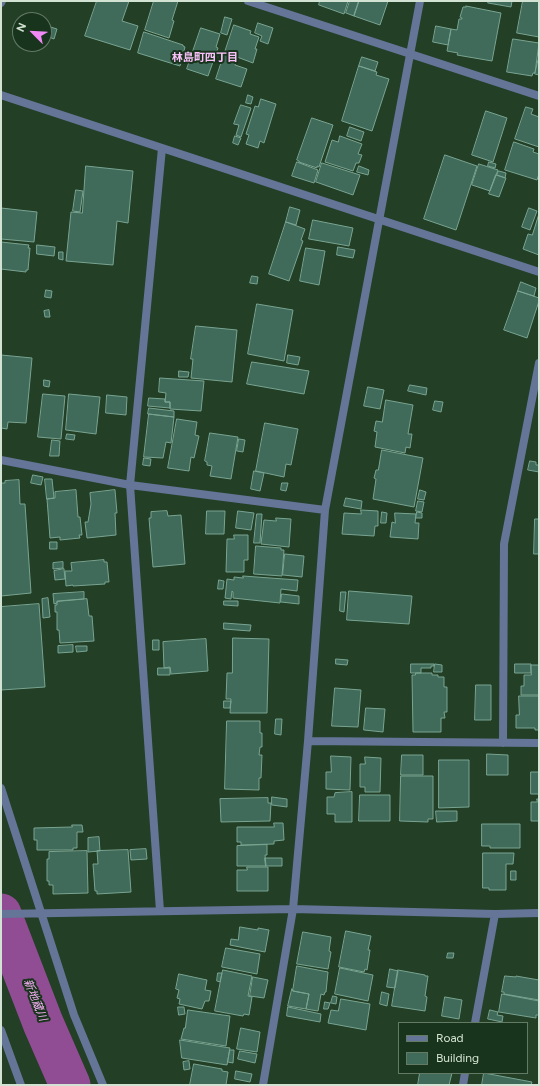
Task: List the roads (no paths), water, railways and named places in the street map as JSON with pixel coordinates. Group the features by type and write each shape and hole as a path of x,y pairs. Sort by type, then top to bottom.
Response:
{"street":[{"path":"248,1 539,96"},
{"path":"263,1085 293,908 308,742 325,510 420,1"},
{"path":"1,95 539,272"},
{"path":"160,911 130,484 162,148"},
{"path":"503,743 504,544 539,363"},
{"path":"1,460 130,484 325,510"},
{"path":"308,742 539,743"},
{"path":"1,788 74,1015 103,1085"},
{"path":"1,914 293,908 496,914 539,913"},
{"path":"475,1022 496,914"},
{"path":"1,1030 21,1085"},
{"path":"463,1085 465,1074"}],"waterway":[{"name":"新地蔵川","path":"1,914 43,1023 70,1085"}],"district":[{"name":"林島町四丁目","path":"205,58"}]}
